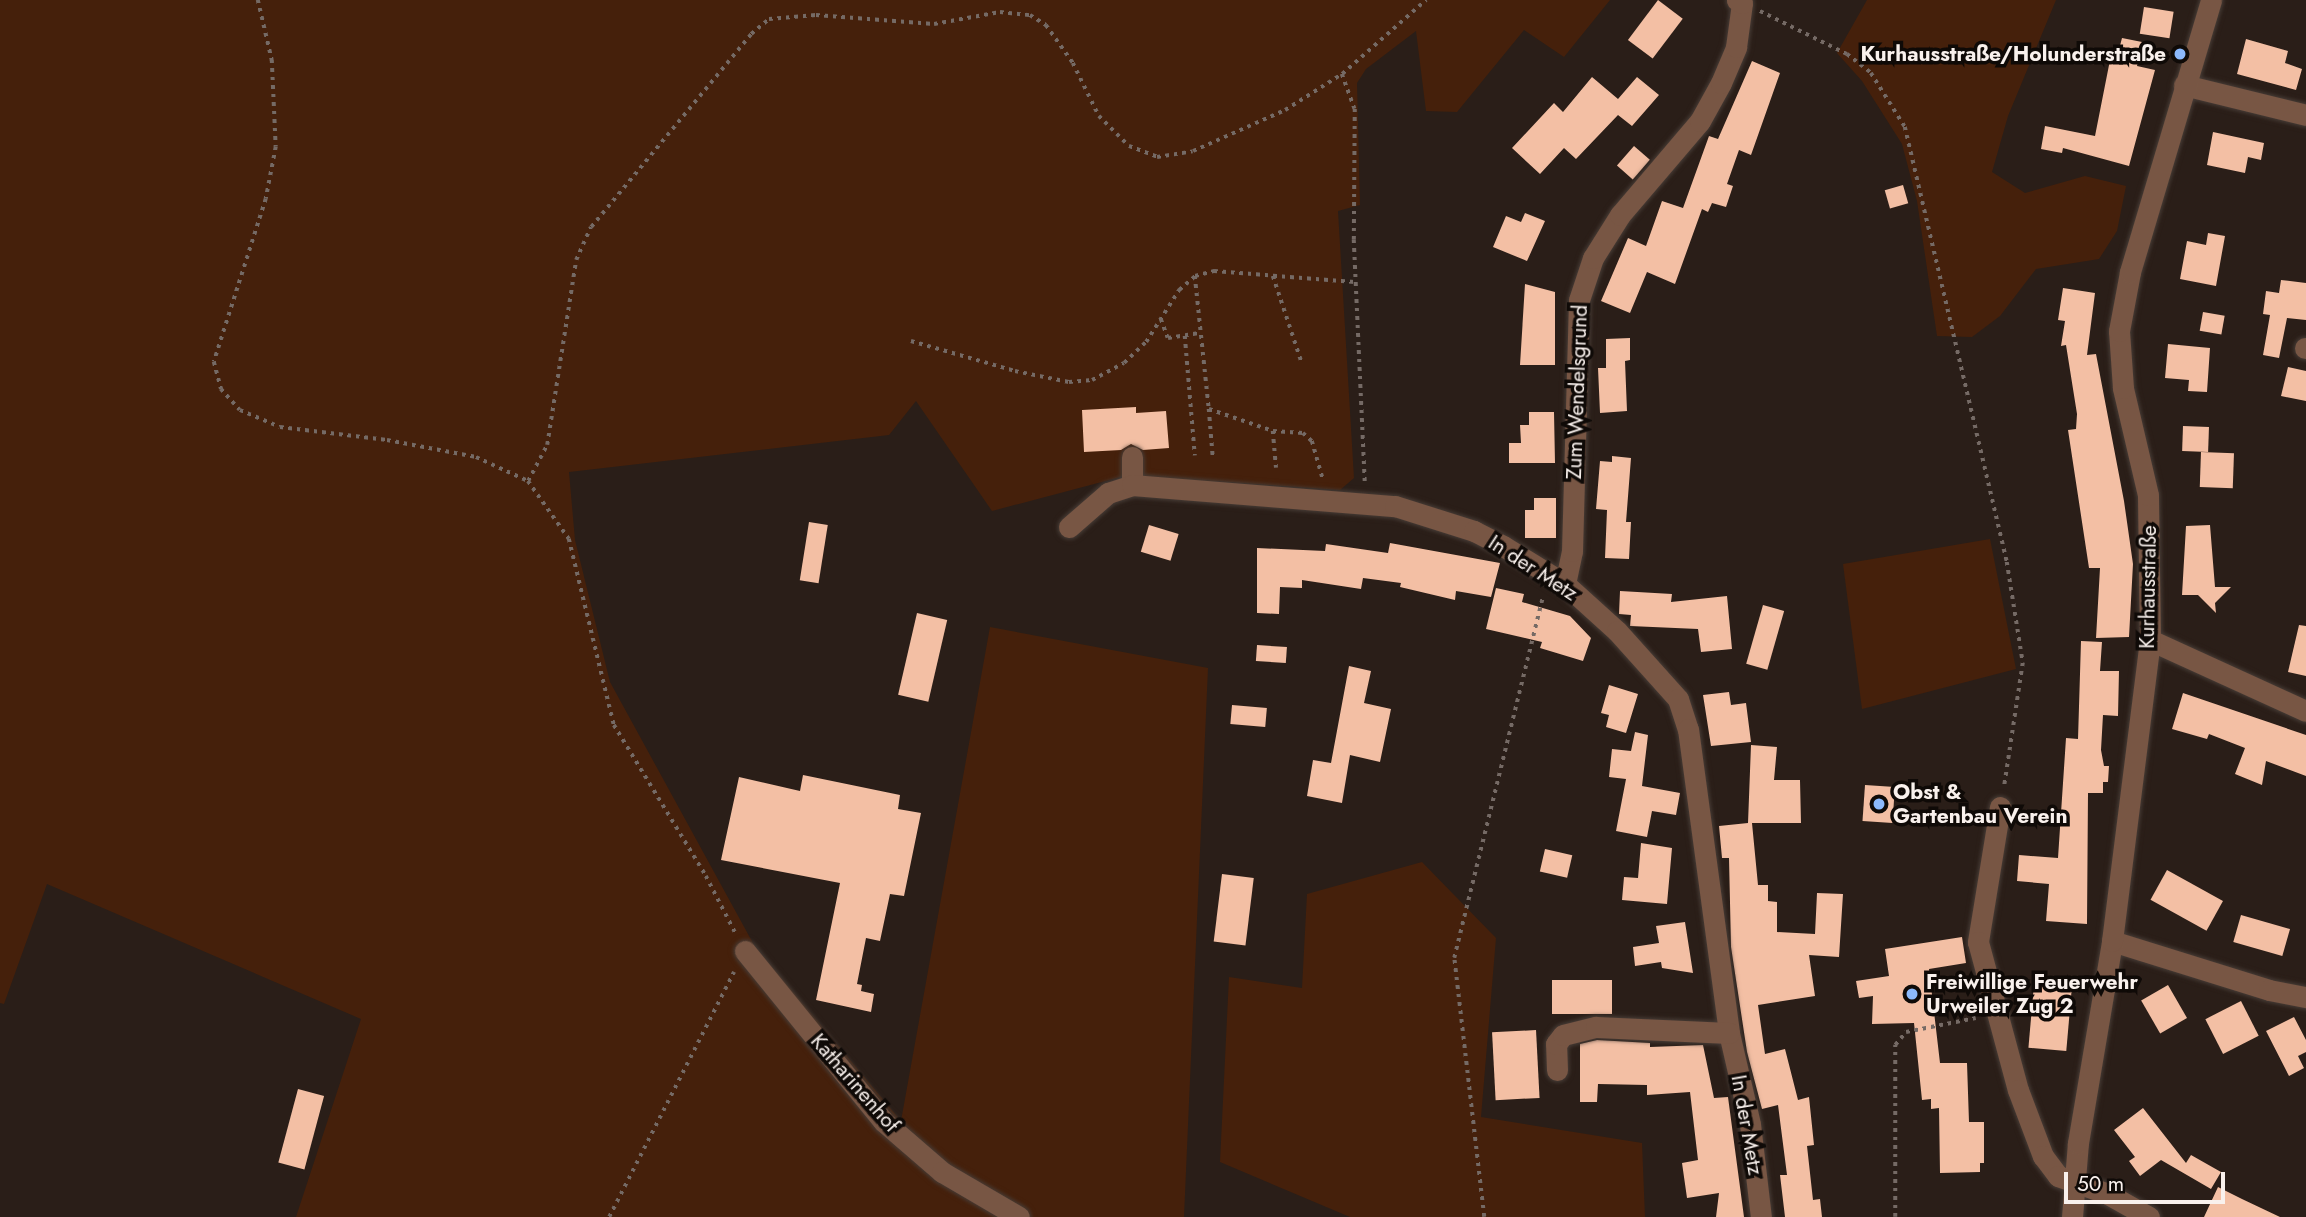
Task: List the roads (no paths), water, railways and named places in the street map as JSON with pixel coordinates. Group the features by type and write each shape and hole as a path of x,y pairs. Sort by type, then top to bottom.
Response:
{"street":[{"name":"Kurhausstraße","path":"2072,1217 2073,1184 2112,941 2150,640 2148,495 2123,388 2119,331 2130,272 2211,0"},
{"name":"Zum Wendelsgrund","path":"1558,580 1572,551 1579,300 1593,258 1620,215 1706,111 1736,47 1740,2"},
{"path":"2184,85 2306,116"},
{"path":"1132,457 1132,485"},
{"name":"In der Metz","path":"1069,527 1108,493 1132,485 1365,501 1421,513 1474,531 1558,580 1618,631 1678,699 1688,729 1729,1033 1750,1124 1760,1217"},
{"path":"2150,640 2306,711"},
{"path":"2000,807 1978,942 1995,1014 2043,1156 2058,1176 2073,1184 2108,1194 2149,1217"},
{"path":"2112,941 2269,990 2306,997"},
{"name":"Katharinenhof","path":"745,951 883,1121 942,1172 1019,1217"},
{"path":"1557,1070 1556,1044 1563,1035 1597,1027 1729,1033"}],"place":[{"name":"Kurhausstraße/Holunderstraße","path":"2180,54"},
{"name":"Obst & Gartenbau Verein","path":"1879,804"},
{"name":"Freiwillige Feuerwehr Urweiler Zug 2","path":"1912,994"}]}
